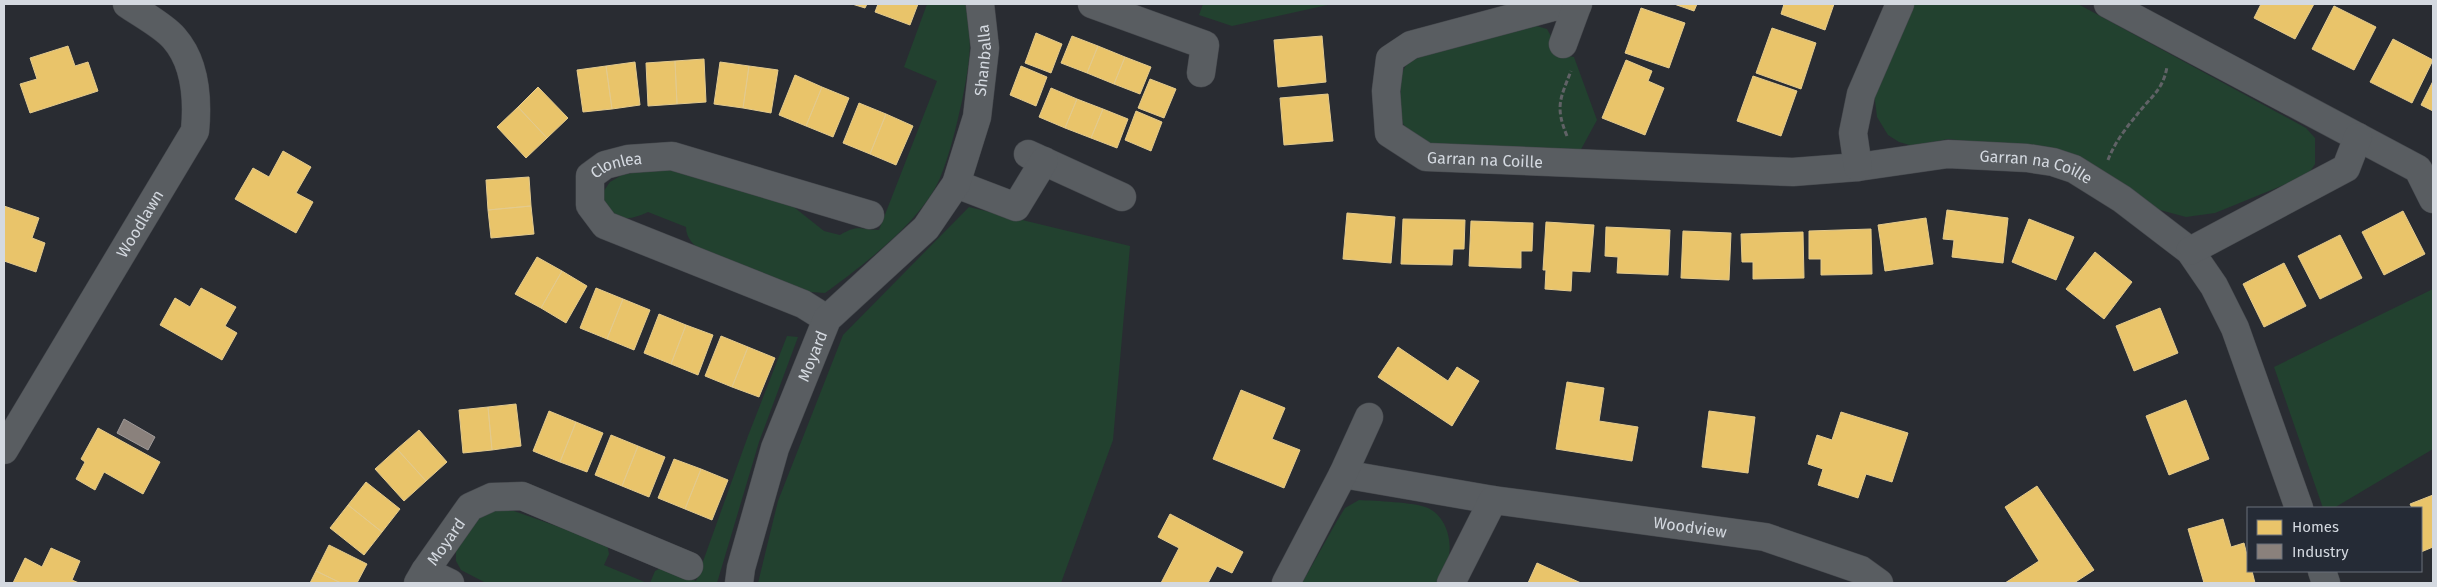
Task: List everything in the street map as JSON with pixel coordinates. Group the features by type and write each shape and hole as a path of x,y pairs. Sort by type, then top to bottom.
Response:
{"street":[{"name":"Woodlawn","path":"4,450 195,131 198,105 187,58 174,37 126,4"},
{"name":"Shanballa","path":"976,117 985,48 980,4"},
{"path":"1092,4 1205,45 1201,73"},
{"path":"1858,167 1853,133 1861,94 1900,4"},
{"path":"2108,4 2418,169 2433,200"},
{"name":"Garran na Coille","path":"1563,44 1578,5 1554,7 1411,44 1390,60 1386,91 1390,133 1426,157 1793,172 1858,167 1948,154 1999,155 2053,162 2074,169 2095,181 2190,251 2214,286 2235,328 2299,507"},
{"name":"Moyard","path":"739,583 741,568 775,448 827,319 926,228 956,184 976,117"},
{"path":"2190,251 2346,168 2358,137"},
{"name":"Clonlea","path":"827,319 803,304 605,225 590,205 590,176 605,165 628,158 672,156 870,215"},
{"path":"956,184 1016,206 1036,158 1122,197"},
{"path":"1286,583 1343,474 1369,418"},
{"name":"Woodview","path":"1343,474 1492,500 1765,537 1861,570 1879,583"},
{"name":"Moyard","path":"450,583 421,577 470,507 492,497 522,496 689,566"},
{"path":"1451,583 1492,500"}],"path":[{"path":"2095,181 2105,169 2112,150 2136,115 2160,89 2166,71 2171,37"},
{"path":"1563,44 1579,52 1562,94 1559,116 1569,141 1588,164"}],"green space":[{"path":"927,4 965,4 968,17 970,53 965,88 944,169 920,210 890,242 825,293 811,292 703,252 689,238 686,227 648,212 635,217 625,218 615,215 604,207 603,192 610,182 622,175 668,169 790,204 824,231 840,235 859,228 879,230 937,81 904,67"},
{"path":"1203,4 1332,4 1232,26 1199,15"},
{"path":"1913,4 2078,4 2306,128 2315,138 2315,164 2308,175 2215,213 2186,217 2160,210 2079,162 2045,149 1948,139 1913,146 1899,142 1888,135 1877,117 1874,92"},
{"path":"1533,25 1547,29 1552,38 1552,53 1574,57 1597,120 1579,153 1430,144 1411,137 1401,120 1400,77 1407,63 1425,55"},
{"path":"969,207 1130,246 1113,440 1061,583 758,583 778,501 843,335"},
{"path":"2433,289 2433,449 2336,507 2323,507 2274,367"},
{"path":"787,336 798,337 759,442 717,583 650,583 655,571 663,567 696,581 748,436"},
{"path":"1359,500 1414,504 1428,508 1439,516 1446,528 1450,548 1447,562 1436,583 1302,583 1345,508"},
{"path":"495,509 514,511 607,544 609,554 604,565 647,583 486,583 461,570 456,561 456,550 478,516"}],"building: Homes":[{"path":"852,4 867,4 865,8"},
{"path":"878,4 918,4 910,25 875,12"},
{"path":"1674,4 1697,4 1694,11"},
{"path":"1784,4 1834,4 1825,30 1781,14"},
{"path":"2261,4 2314,4 2295,39 2254,18"},
{"path":"2334,6 2376,27 2354,70 2312,49"},
{"path":"1641,8 1685,23 1669,68 1625,53"},
{"path":"1772,28 1816,43 1801,89 1756,73"},
{"path":"1036,33 1062,44 1051,73 1025,63"},
{"path":"1072,36 1098,46 1087,73 1061,63"},
{"path":"1322,36 1326,82 1278,87 1274,40"},
{"path":"2393,39 2433,60 2412,103 2370,82"},
{"path":"68,46 75,66 88,62 98,91 30,113 20,84 37,79 30,58"},
{"path":"1098,46 1125,57 1114,84 1087,73"},
{"path":"1125,57 1151,67 1140,94 1114,84"},
{"path":"704,59 706,102 677,104 675,61"},
{"path":"1626,60 1652,71 1648,81 1664,88 1645,135 1602,118"},
{"path":"675,61 677,104 648,106 646,63"},
{"path":"635,62 640,105 612,109 606,66"},
{"path":"720,62 749,66 743,108 714,104"},
{"path":"606,66 612,109 583,112 577,70"},
{"path":"749,66 778,70 771,113 743,108"},
{"path":"1021,66 1047,77 1036,106 1010,95"},
{"path":"795,75 822,87 806,126 779,115"},
{"path":"1753,76 1797,91 1781,136 1737,121"},
{"path":"1150,79 1176,89 1164,118 1138,108"},
{"path":"2433,81 2433,111 2421,105"},
{"path":"538,87 568,118 547,138 518,107"},
{"path":"822,87 849,98 833,137 806,126"},
{"path":"1051,88 1077,99 1065,128 1039,117"},
{"path":"1328,94 1333,141 1284,145 1280,98"},
{"path":"1077,99 1103,109 1091,138 1065,128"},
{"path":"859,103 886,114 870,154 843,143"},
{"path":"518,107 547,138 526,158 497,127"},
{"path":"1103,109 1128,119 1117,148 1091,138"},
{"path":"1136,111 1162,122 1151,151 1125,140"},
{"path":"886,114 913,126 896,165 870,154"},
{"path":"283,151 311,167 296,193 313,202 296,233 235,199 253,168 269,177"},
{"path":"529,177 531,206 488,210 486,180"},
{"path":"4,206 39,218 32,238 45,243 36,272 4,261"},
{"path":"531,206 534,234 491,238 488,210"},
{"path":"1947,210 2008,218 2003,263 1952,257 1954,240 1943,239"},
{"path":"2403,211 2425,254 2384,275 2362,232"},
{"path":"1347,213 1395,217 1391,263 1343,259"},
{"path":"1926,218 1933,264 1885,271 1878,225"},
{"path":"1403,219 1465,220 1464,249 1453,249 1452,265 1401,264"},
{"path":"2029,219 2074,237 2056,280 2012,262"},
{"path":"1471,221 1533,223 1532,251 1521,251 1521,268 1469,266"},
{"path":"1546,222 1594,225 1590,272 1572,271 1571,291 1545,289 1546,270 1543,270"},
{"path":"1606,227 1670,230 1668,275 1617,273 1618,257 1605,256"},
{"path":"1871,229 1872,274 1821,275 1821,259 1809,259 1809,231"},
{"path":"1683,231 1731,233 1729,280 1681,278"},
{"path":"1803,232 1804,278 1753,279 1753,262 1742,262 1741,234"},
{"path":"2340,235 2362,278 2320,299 2298,256"},
{"path":"2095,252 2132,282 2104,319 2066,289"},
{"path":"537,257 562,271 541,308 515,294"},
{"path":"2284,263 2306,306 2264,327 2243,284"},
{"path":"562,271 587,286 566,323 541,308"},
{"path":"201,288 236,307 225,326 237,333 222,360 160,325 175,298 190,307"},
{"path":"596,288 623,299 607,339 580,328"},
{"path":"623,299 650,310 634,350 607,339"},
{"path":"2160,308 2178,353 2134,371 2116,326"},
{"path":"659,314 686,325 671,364 644,353"},
{"path":"686,325 713,335 698,375 671,364"},
{"path":"721,336 748,347 732,387 705,376"},
{"path":"748,347 775,358 759,397 732,387"},
{"path":"1398,347 1448,381 1457,367 1479,381 1452,426 1378,377"},
{"path":"1567,382 1604,388 1599,421 1638,427 1632,461 1556,449"},
{"path":"1241,390 1285,408 1272,439 1300,450 1284,488 1213,459"},
{"path":"2186,400 2209,459 2169,475 2146,416"},
{"path":"516,404 521,446 492,450 488,407"},
{"path":"488,407 492,450 463,453 459,410"},
{"path":"549,411 576,422 560,462 533,451"},
{"path":"1709,411 1755,417 1748,473 1702,467"},
{"path":"1841,412 1908,433 1892,482 1866,474 1858,498 1818,485 1823,469 1808,464 1817,435 1832,440"},
{"path":"576,422 603,433 587,472 560,462"},
{"path":"98,428 160,462 143,494 104,472 95,490 76,479 85,462 81,459"},
{"path":"419,430 447,462 426,481 397,449"},
{"path":"611,435 638,446 622,486 595,475"},
{"path":"638,446 665,457 649,497 622,486"},
{"path":"397,449 426,481 404,501 375,469"},
{"path":"674,459 701,469 685,509 658,498"},
{"path":"701,469 728,480 712,520 685,509"},
{"path":"366,482 400,509 382,532 348,505"},
{"path":"2037,486 2094,570 2074,583 2005,583 2039,561 2005,507"},
{"path":"2433,495 2433,547 2422,552 2422,507 2412,507 2410,504"},
{"path":"348,505 382,532 364,555 330,528"},
{"path":"1170,514 1243,552 1232,573 1217,566 1208,583 1161,583 1179,548 1158,537"},
{"path":"2223,519 2231,547 2244,543 2247,555 2247,572 2252,572 2255,583 2204,583 2188,529"},
{"path":"329,545 367,564 357,583 341,583 316,571"},
{"path":"51,548 80,561 72,580 79,583 13,583 25,558 42,567"},
{"path":"1537,563 1581,583 1528,583"},
{"path":"316,571 341,583 310,583"}],"building: Industry":[{"path":"124,419 155,437 148,450 117,433"}]}
